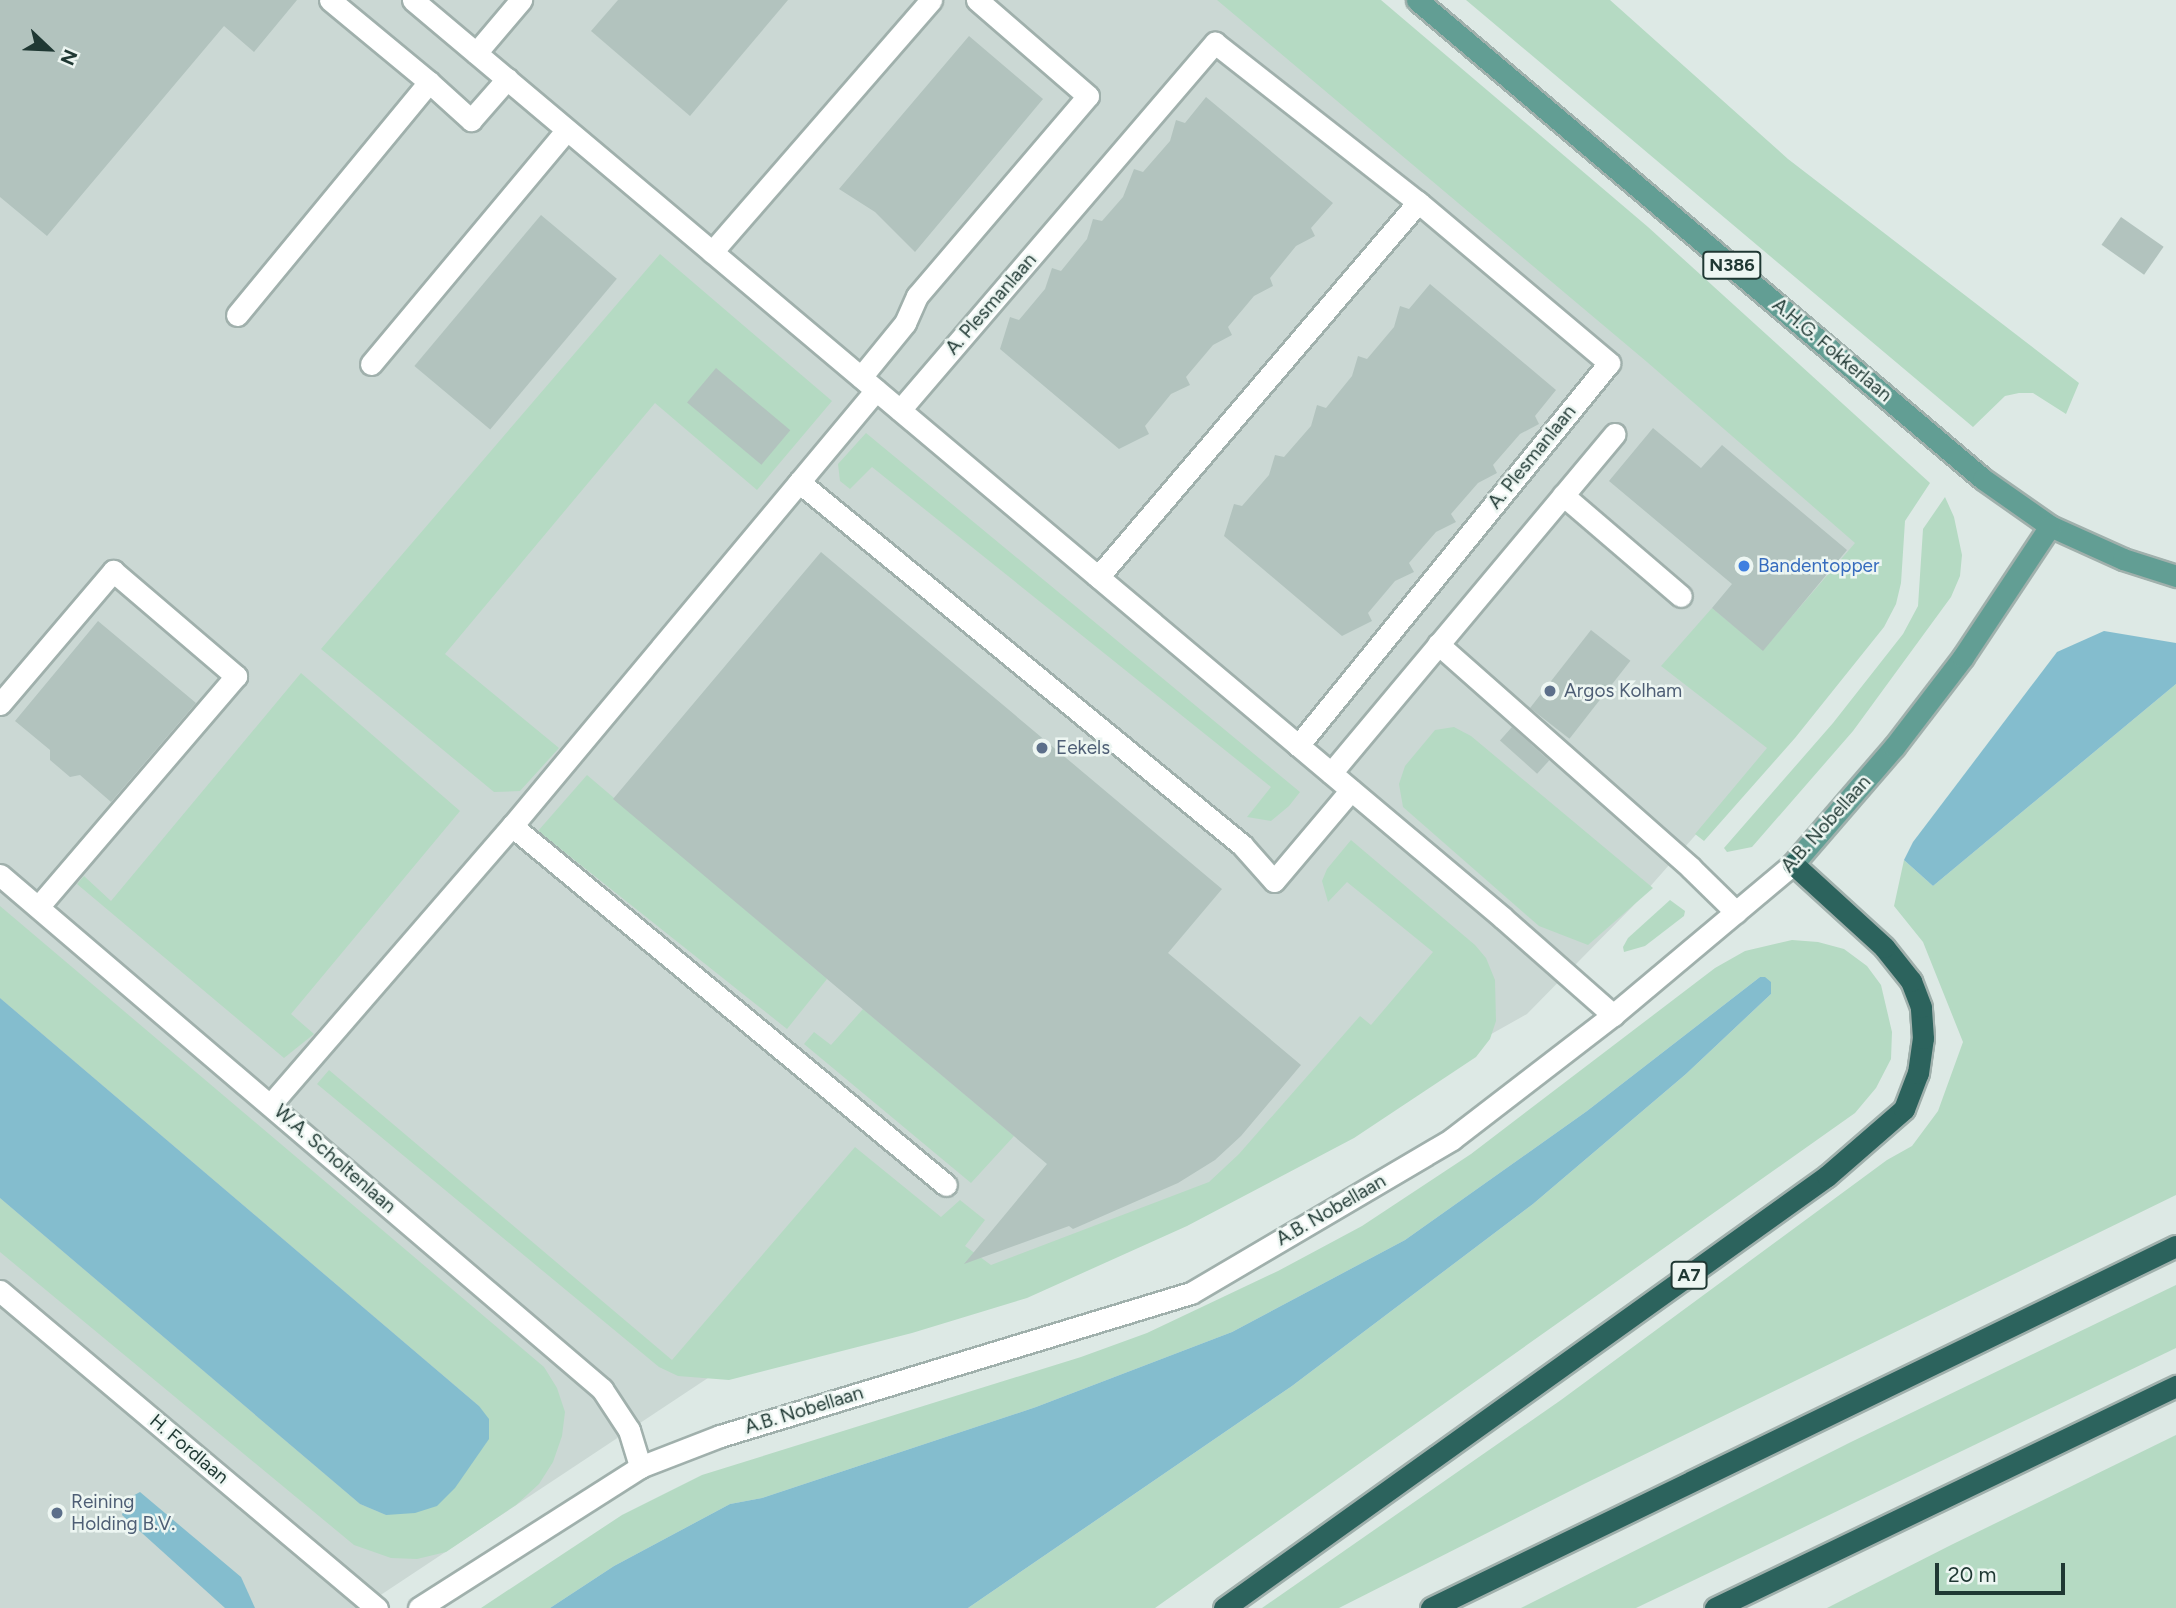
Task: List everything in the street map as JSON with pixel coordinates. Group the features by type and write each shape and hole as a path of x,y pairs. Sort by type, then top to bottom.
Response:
{"highway":[{"name":"A7","path":"1224,1608 1827,1176 1904,1109 1917,1073 1923,1038 1921,1007 1911,981 1884,947 1793,864"},
{"path":"1431,1608 2176,1246"},
{"path":"1715,1608 2176,1386"}],"main road":[{"name":"A.H.G. Fokkerlaan","path":"1417,0 1983,479 2050,526 2123,559 2176,576"},
{"name":"A.B. Nobellaan","path":"1793,864 1894,747 1955,667 2050,526"}],"street":[{"path":"330,0 471,120 507,79"},
{"path":"413,0 1331,773 1613,1015"},
{"path":"476,53 521,0"},
{"path":"712,252 931,0"},
{"path":"271,1104 512,826 799,482 868,384 905,323 917,296 1088,96 977,0"},
{"name":"A. Plesmanlaan","path":"900,410 1215,43 1418,202 1609,363 1298,746"},
{"path":"237,315 429,82"},
{"path":"371,363 566,130"},
{"path":"1098,577 1418,202"},
{"path":"1331,773 1614,434"},
{"path":"799,482 1242,845 1274,881 1351,790"},
{"path":"1563,495 1681,596"},
{"path":"0,704 113,571 236,676 38,907"},
{"path":"1438,644 1691,868 1736,912"},
{"path":"512,826 946,1185"},
{"name":"A.B. Nobellaan","path":"419,1608 640,1467 720,1436 1191,1293 1452,1139 1613,1015 1793,864"},
{"name":"W.A. Scholtenlaan","path":"0,875 602,1389 629,1430 640,1467"},
{"name":"H. Fordlaan","path":"0,1291 377,1608"}],"shaded area":[{"path":"0,0 1242,0 1894,561 1873,634 1632,907 1527,1014 1102,1252 723,1368 361,1608 0,1608"}],"green space":[{"path":"1217,0 1381,0 1648,227 1930,483 1905,521 1901,583 1896,604 1884,627 1795,738 1704,841 1695,834 1767,748 1661,666 1712,608 1763,650 1855,543 1647,362"},
{"path":"1466,0 1610,0 1788,159 2079,383 2066,414 2033,393 2019,393 2005,396 1973,427"},
{"path":"660,254 832,401 757,490 655,403 445,654 559,748 520,791 494,792 321,649"},
{"path":"866,433 1300,792 1289,806 1271,821 1247,817 1271,787 872,467 850,489 840,481 838,464"},
{"path":"1945,497 1954,517 1962,555 1960,576 1951,597 1853,731 1752,847 1727,852 1724,848 1833,723 1903,634 1918,606 1923,529"},
{"path":"301,673 460,811 291,1014 314,1034 284,1058 77,884 84,876 111,901"},
{"path":"2176,684 2176,1195 1584,1484 1339,1608 1262,1608 1561,1400 1887,1160 1912,1146 1938,1111 1963,1042 1923,942 1894,906 1904,860 1933,886"},
{"path":"1454,727 1471,736 1653,888 1588,945 1539,926 1403,807 1399,784 1405,766 1435,730"},
{"path":"587,775 827,979 787,1029 538,831"},
{"path":"1351,840 1475,945 1486,958 1495,980 1496,1021 1490,1039 1476,1057 1354,1138 1187,1226 1027,1298 912,1333 729,1380 678,1376 659,1367 317,1084 329,1070 672,1360 855,1147 941,1217 960,1200 985,1220 965,1246 991,1265 1209,1182 1239,1154 1360,1016 1371,1025 1433,952 1347,882 1328,902 1322,881 1327,869"},
{"path":"1670,900 1685,911 1684,916 1645,946 1624,952 1623,947 1628,938"},
{"path":"0,906 544,1367 557,1388 565,1412 562,1436 553,1462 539,1484 516,1505 446,1552 417,1559 391,1558 354,1545 0,1252 0,1198 360,1504 386,1515 479,1406 0,998"},
{"path":"1792,940 1818,942 1844,949 1867,966 1881,985 1892,1032 1891,1059 1876,1088 1855,1113 1155,1608 968,1608 1292,1386 1533,1204 1686,1074 1771,994 1760,977 1587,1111 1405,1240 1232,1332 1036,1407 762,1498 730,1504 614,1566 550,1608 481,1608 622,1515 702,1475 1081,1357 1147,1333 1278,1271 1362,1226 1471,1154 1715,968 1745,951"},
{"path":"863,1009 1014,1136 971,1183 804,1044 814,1032 831,1045"},
{"path":"2176,1285 2176,1348 1636,1608 1521,1608 1851,1442"},
{"path":"2176,1435 2176,1608 1827,1608 1951,1545"}],"water":[{"path":"2104,631 2176,643 2176,684 1933,886 1904,860 1913,842 2057,652"},
{"path":"1760,977 1771,982 1771,994 1686,1074 1533,1204 1292,1386 968,1608 550,1608 614,1566 730,1504 762,1498 1036,1407 1232,1332 1405,1240 1587,1111"},
{"path":"0,998 479,1406 489,1419 489,1439 455,1488 437,1506 415,1513 386,1515 360,1504 0,1198"},
{"path":"140,1492 241,1577 255,1608 225,1608 122,1515 127,1499"}],"building":[{"path":"0,0 297,0 254,52 224,26 47,236 0,197"},
{"path":"618,0 788,0 690,116 591,31"},
{"path":"969,36 1043,99 915,252 875,212 839,189"},
{"path":"1206,97 1333,203 1311,228 1315,236 1296,246 1270,278 1273,286 1254,296 1228,327 1232,335 1213,345 1186,377 1190,385 1171,394 1145,426 1149,434 1119,449 1000,349 1010,317 1019,320 1045,289 1052,268 1061,271 1087,239 1093,219 1102,221 1123,197 1134,169 1143,172 1170,141 1176,120 1185,123"},
{"path":"541,215 617,279 490,430 414,366"},
{"path":"2121,217 2164,247 2144,275 2101,245"},
{"path":"1430,284 1556,390 1535,416 1539,424 1520,434 1493,465 1497,473 1478,483 1451,514 1456,522 1436,532 1409,563 1414,572 1395,581 1368,613 1372,621 1342,636 1224,536 1234,504 1242,506 1269,475 1275,455 1284,457 1311,426 1317,405 1326,408 1352,376 1358,356 1367,359 1394,327 1400,306 1409,309"},
{"path":"716,368 790,430 761,465 687,402"},
{"path":"1653,428 1701,468 1722,445 1847,550 1763,651 1712,608 1732,584 1609,481"},
{"path":"821,552 1222,889 1168,953 1301,1065 1241,1136 1215,1160 1178,1183 1073,1229 1069,1226 964,1264 1047,1164 613,799"},
{"path":"98,621 196,703 111,802 80,775 70,777 50,760 50,750 15,721"},
{"path":"1591,630 1630,661 1569,739 1530,708"},
{"path":"1512,727 1549,760 1537,774 1500,740"}],"place":[{"name":"Bandentopper","path":"1744,566"},
{"name":"Argos Kolham","path":"1550,691"},
{"name":"Eekels","path":"1042,748"},
{"name":"Reining Holding B.V.","path":"57,1513"}]}
